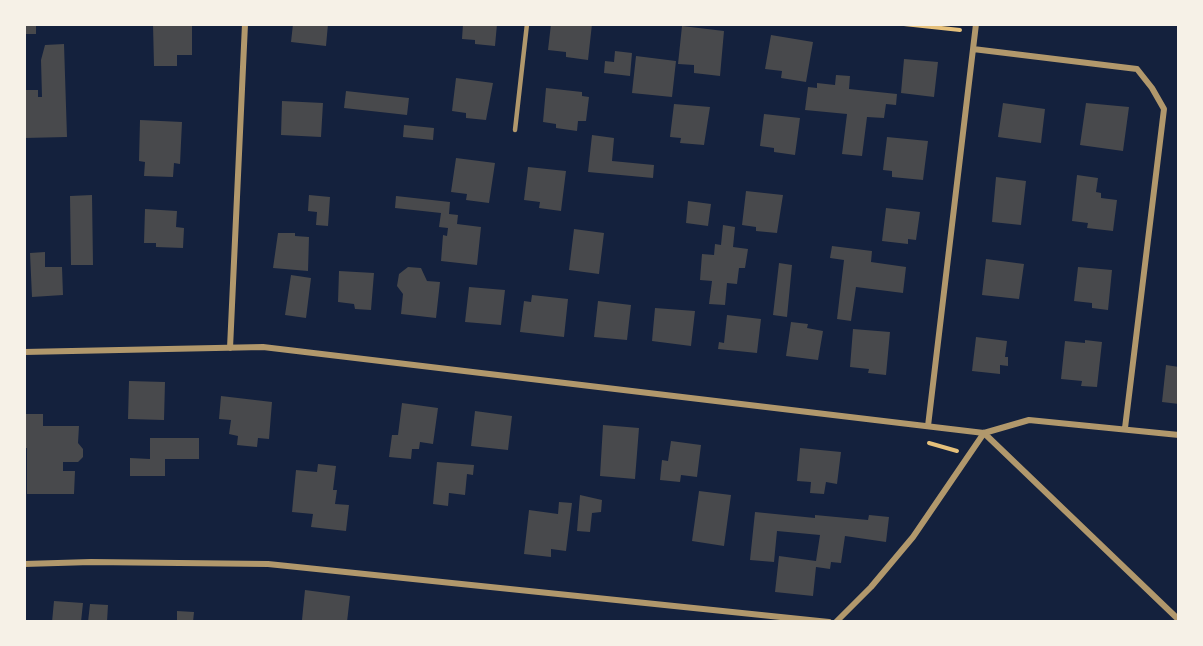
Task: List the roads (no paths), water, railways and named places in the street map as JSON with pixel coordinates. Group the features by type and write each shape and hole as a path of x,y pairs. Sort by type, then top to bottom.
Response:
{"street":[{"path":"230,348 245,24"},
{"path":"928,426 976,24"},
{"path":"973,49 1137,69 1152,88 1164,109 1125,428"},
{"path":"24,352 263,347 984,433 1029,420 1179,435"},
{"path":"984,433 1179,620"},
{"path":"836,622 871,587 914,537 984,433"},
{"path":"24,564 91,562 268,564 828,622"}],"lane":[{"path":"515,130 527,24"}]}
